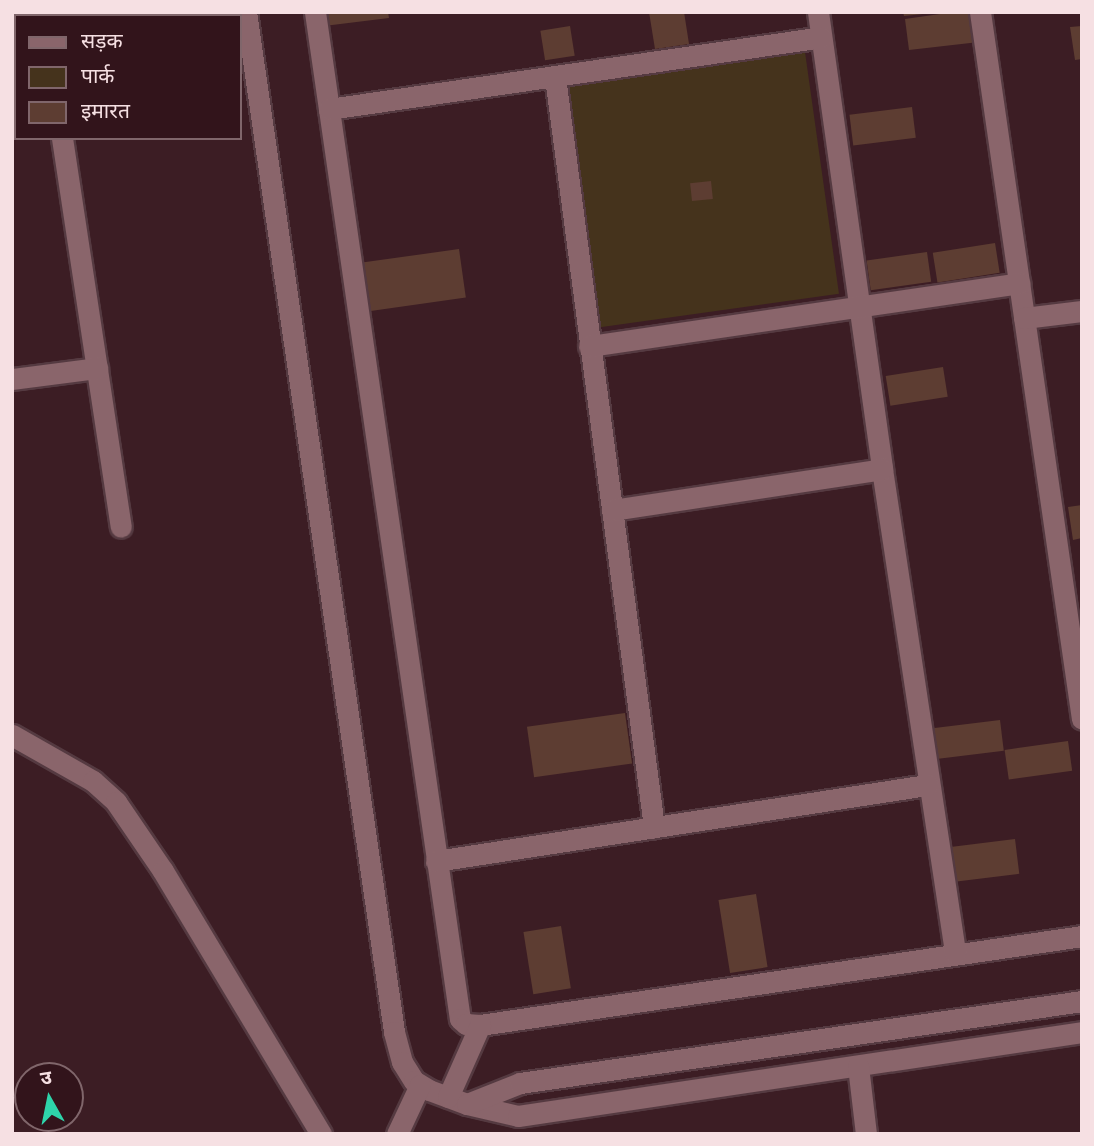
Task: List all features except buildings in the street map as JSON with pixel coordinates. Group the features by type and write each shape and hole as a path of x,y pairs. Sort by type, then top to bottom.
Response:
{"street":[{"path":"246,12 394,1032 402,1062 414,1081 458,1101 518,1116 1075,1033 1072,1002 520,1083 458,1101"},
{"path":"315,12 457,1010 466,1024 480,1025 1082,936"},
{"path":"818,12 882,469 955,954"},
{"path":"981,12 1082,719"},
{"path":"329,109 821,37"},
{"path":"555,77 654,827"},
{"path":"62,140 121,527"},
{"path":"589,346 1019,283"},
{"path":"1024,318 1082,311"},
{"path":"12,379 97,368"},
{"path":"612,510 882,469"},
{"path":"12,735 93,781 116,802 163,871 321,1134"},
{"path":"436,861 928,785"},
{"path":"458,1101 480,1025"},
{"path":"858,1066 866,1134"},
{"path":"397,1134 420,1085"}],"green space":[{"path":"805,52 839,294 598,327 564,86"}]}
